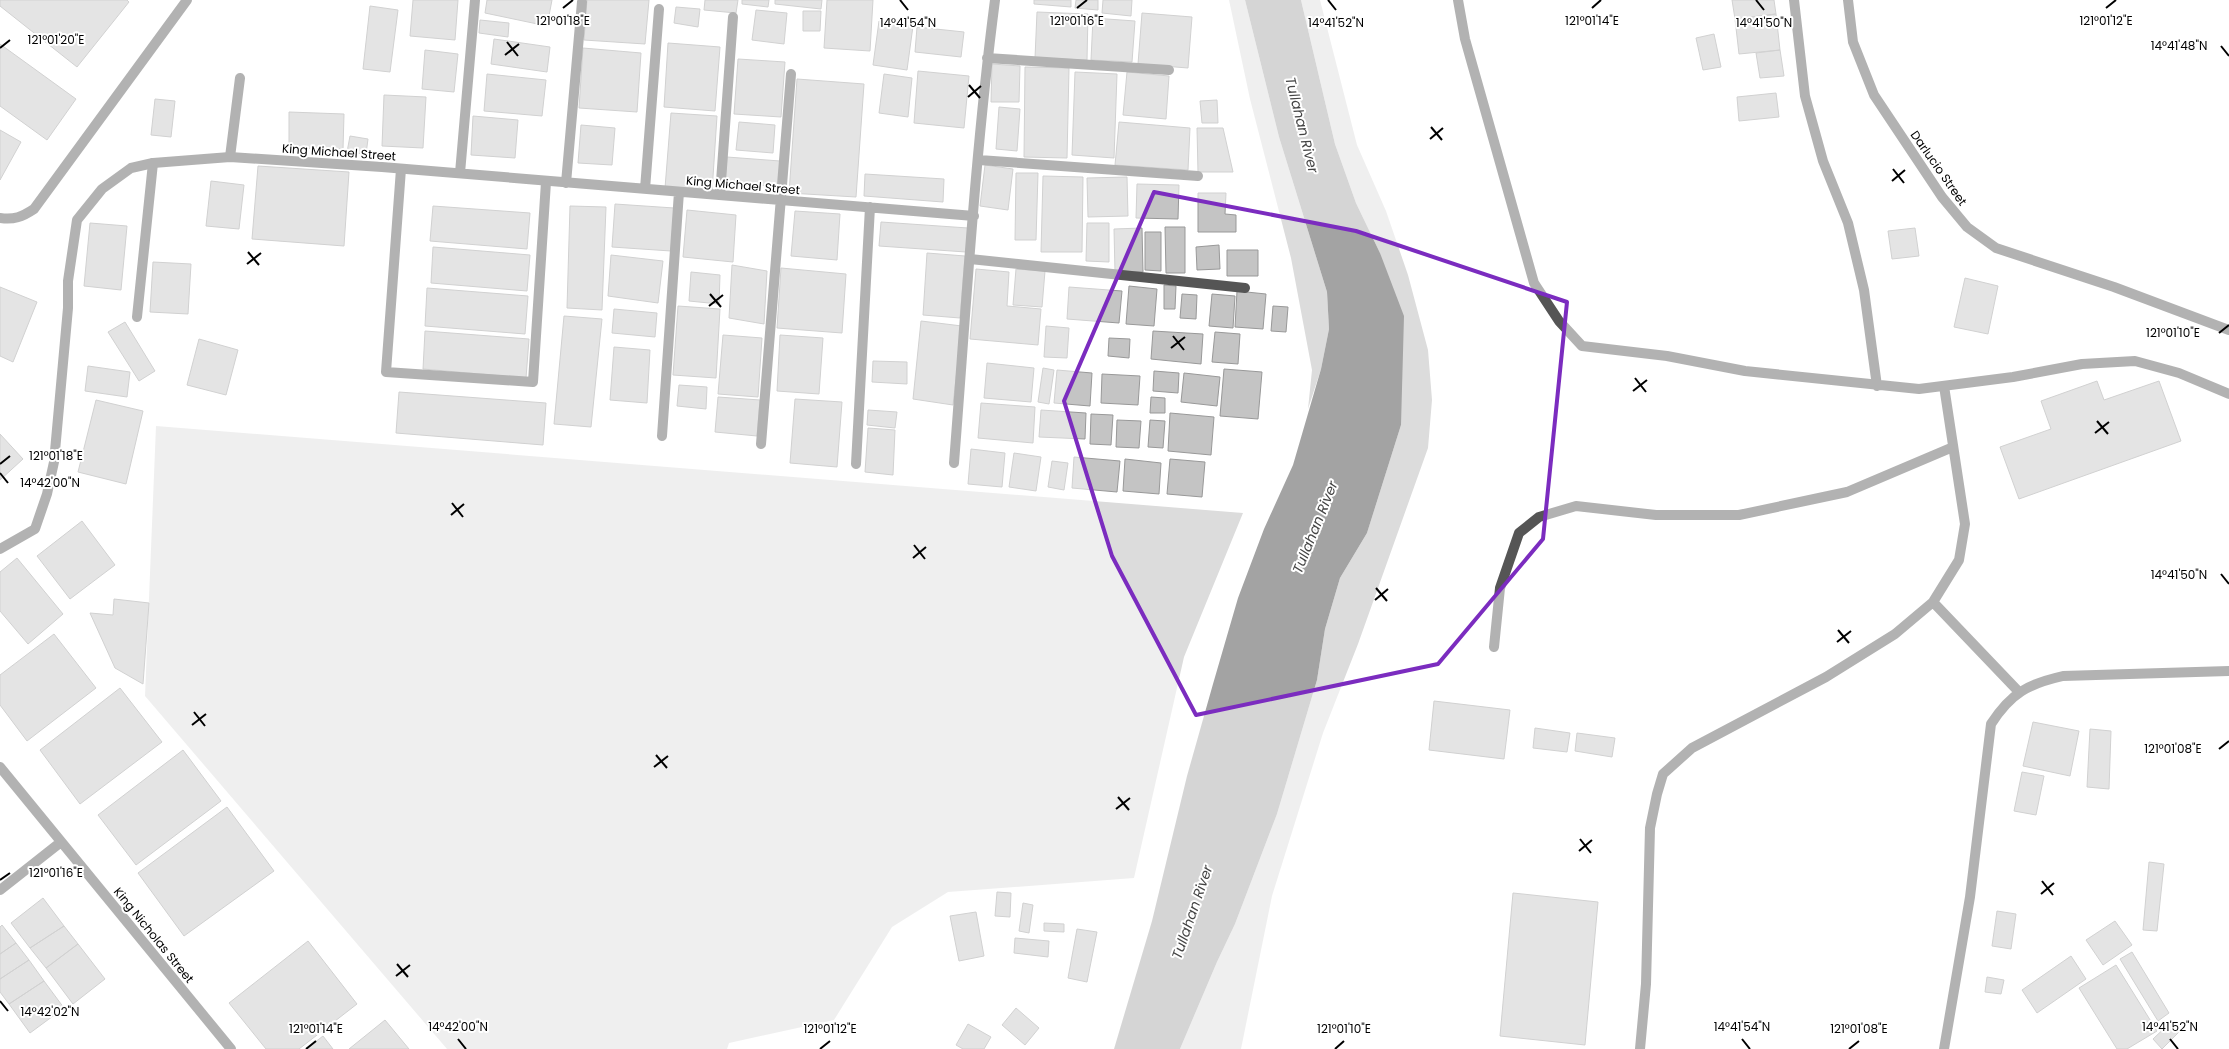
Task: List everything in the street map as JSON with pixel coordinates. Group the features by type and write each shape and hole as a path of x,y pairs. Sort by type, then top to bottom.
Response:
{"street":[{"path":"0,218 13,219 24,216 34,208 187,0"},
{"path":"460,173 475,0"},
{"path":"954,463 987,58 995,0"},
{"path":"1458,0 1464,39 1534,282 1559,321 1582,346 1667,356 1745,371 1919,389 2013,377 2082,364 2135,361 2180,373 2229,394"},
{"path":"1794,0 1805,96 1823,161 1848,223 1864,290 1877,386"},
{"name":"Darlucio Street","path":"1848,0 1854,42 1874,95 1942,197 1967,227 1996,248 2114,287 2229,330"},
{"path":"566,183 582,2"},
{"path":"645,189 658,9"},
{"path":"720,196 733,17"},
{"path":"987,58 1169,70"},
{"path":"761,444 791,74"},
{"path":"230,157 240,78"},
{"name":"King Michael Street","path":"0,549 35,529 47,494 54,462 68,308 68,281 77,220 102,189 131,168 153,163 230,157 460,173 546,182 974,216"},
{"path":"979,160 1198,176"},
{"path":"137,317 153,163"},
{"path":"401,169 386,372 533,382 546,182"},
{"path":"662,436 679,192"},
{"path":"856,464 870,207"},
{"path":"970,259 1246,288"},
{"path":"1640,1049 1646,984 1650,828 1663,774 1692,748 1826,677 1895,634 1933,602 1959,560 1965,524 1944,386"},
{"path":"1494,647 1500,588 1519,533 1539,517 1576,506 1656,515 1739,515 1847,492 1953,447"},
{"path":"1933,602 2019,692"},
{"path":"1944,1049 1970,897 1991,724 2002,706 2019,692 2038,682 2063,676 2229,671"},
{"name":"King Nicholas Street","path":"0,767 231,1049"},
{"path":"0,890 62,842"}],"highlighted area":[{"path":"1154,192 1356,231 1567,302 1543,539 1438,664 1196,715 1112,556 1064,401"}],"shaded area":[{"path":"1229,0 1245,0 1279,137 1327,292 1329,329 1321,369 1308,409 1312,370 1291,258 1250,99"},
{"path":"1301,0 1320,0 1357,145 1386,211 1408,275 1428,350 1432,400 1428,448 1358,644 1323,733 1272,896 1241,1049 1180,1049 1235,924 1277,814 1317,680 1325,629 1340,578 1367,533 1401,425 1380,253 1356,203 1335,144"},
{"path":"156,426 1243,513 1184,657 1134,878 948,892 892,927 834,1020 729,1043 727,1049 447,1049 145,696"}],"water":[{"name":"Tullahan River","path":"1245,0 1301,0 1335,144 1356,203 1380,253 1404,316 1401,425 1367,533 1340,578 1325,629 1317,680 1277,814 1235,924 1180,1049 1114,1049 1152,921 1187,776 1238,598 1264,529 1293,465 1321,369 1329,329 1327,292 1279,137"}],"building":[{"path":"0,0 127,0 129,2 77,67 0,6"},
{"path":"413,0 458,0 455,40 410,36"},
{"path":"487,0 552,0 547,26 485,13"},
{"path":"587,0 649,0 645,44 584,40"},
{"path":"705,0 738,0 736,13 704,10"},
{"path":"742,0 769,0 768,7 742,4"},
{"path":"775,0 822,0 821,9 775,4"},
{"path":"827,0 873,0 870,51 824,48"},
{"path":"1034,0 1071,0 1071,7 1034,4"},
{"path":"1076,0 1098,0 1098,10 1075,8"},
{"path":"1103,0 1132,0 1131,16 1102,13"},
{"path":"1732,0 1774,0 1776,14 1735,19"},
{"path":"370,6 398,10 390,72 363,69"},
{"path":"676,7 700,9 698,27 674,23"},
{"path":"756,10 787,13 784,44 752,40"},
{"path":"803,11 821,11 820,31 803,31"},
{"path":"1037,12 1088,14 1087,60 1035,58"},
{"path":"1142,13 1192,17 1188,68 1138,64"},
{"path":"1776,14 1780,50 1739,54 1735,19"},
{"path":"1093,18 1135,21 1132,62 1091,60"},
{"path":"480,20 509,23 508,37 479,33"},
{"path":"879,21 913,26 907,70 873,65"},
{"path":"917,27 964,32 961,57 915,52"},
{"path":"1714,34 1721,67 1703,70 1696,38"},
{"path":"494,39 550,47 547,72 491,64"},
{"path":"668,43 720,47 715,111 664,107"},
{"path":"0,44 76,99 47,140 0,106"},
{"path":"583,48 641,53 637,112 579,108"},
{"path":"425,50 458,54 454,92 422,89"},
{"path":"1780,50 1784,76 1760,78 1756,53"},
{"path":"738,59 785,62 781,117 734,114"},
{"path":"992,64 1020,66 1019,102 991,102"},
{"path":"1025,67 1069,68 1067,158 1024,157"},
{"path":"918,71 969,76 964,128 914,123"},
{"path":"1075,72 1117,74 1114,158 1072,155"},
{"path":"1127,72 1169,76 1166,119 1123,115"},
{"path":"487,74 546,80 542,116 484,111"},
{"path":"884,74 912,78 908,117 879,113"},
{"path":"797,79 864,84 856,197 789,193"},
{"path":"1776,93 1779,117 1739,121 1737,97"},
{"path":"384,95 426,97 423,148 382,146"},
{"path":"155,99 175,101 171,137 151,135"},
{"path":"1217,100 1218,123 1202,123 1200,101"},
{"path":"999,107 1020,109 1017,151 996,149"},
{"path":"289,112 344,114 343,149 289,148"},
{"path":"671,113 717,116 712,192 665,188"},
{"path":"473,116 518,120 515,158 471,155"},
{"path":"739,122 775,125 773,153 736,150"},
{"path":"1119,122 1190,128 1188,170 1115,165"},
{"path":"581,125 615,128 612,165 578,163"},
{"path":"1197,128 1223,128 1233,172 1198,172"},
{"path":"0,130 21,142 0,180"},
{"path":"350,136 368,139 366,154 347,152"},
{"path":"727,157 780,161 779,187 725,182"},
{"path":"985,165 1013,169 1008,210 980,206"},
{"path":"258,166 349,172 344,246 252,239"},
{"path":"1016,173 1038,173 1036,240 1015,240"},
{"path":"865,174 944,179 943,202 864,196"},
{"path":"1043,176 1083,177 1082,252 1041,252"},
{"path":"1127,177 1128,216 1088,217 1087,178"},
{"path":"211,181 244,185 239,229 206,226"},
{"path":"1137,184 1179,185 1178,219 1136,218"},
{"path":"1198,193 1226,193 1225,214 1236,215 1236,232 1198,232"},
{"path":"615,204 674,208 671,251 612,247"},
{"path":"433,206 530,213 527,249 430,241"},
{"path":"570,206 606,207 602,310 567,308"},
{"path":"687,210 736,215 733,262 683,257"},
{"path":"795,211 840,214 837,260 791,256"},
{"path":"881,222 968,228 966,252 879,246"},
{"path":"90,223 127,226 121,290 84,286"},
{"path":"1087,223 1109,223 1109,262 1086,261"},
{"path":"1165,227 1185,227 1185,273 1166,273"},
{"path":"1142,228 1143,272 1115,272 1114,229"},
{"path":"1915,228 1919,256 1892,259 1888,231"},
{"path":"1145,232 1161,232 1161,271 1145,270"},
{"path":"1219,245 1220,269 1197,270 1196,247"},
{"path":"433,247 530,255 527,291 431,283"},
{"path":"1227,250 1258,250 1258,276 1227,276"},
{"path":"927,253 965,256 960,318 923,315"},
{"path":"611,255 663,261 658,303 608,296"},
{"path":"153,262 191,264 188,314 150,312"},
{"path":"732,265 767,271 764,324 729,318"},
{"path":"781,268 846,274 842,333 777,328"},
{"path":"976,269 1009,272 1007,306 1041,309 1038,345 970,339"},
{"path":"1016,269 1045,271 1042,307 1013,305"},
{"path":"691,272 720,275 719,304 689,301"},
{"path":"1965,278 1998,286 1988,334 1954,327"},
{"path":"1164,285 1176,286 1175,309 1164,309"},
{"path":"1129,286 1157,289 1154,326 1126,324"},
{"path":"0,287 37,302 13,362 0,356"},
{"path":"1069,287 1122,291 1119,323 1067,319"},
{"path":"427,288 528,296 525,334 425,326"},
{"path":"1237,291 1266,294 1263,329 1235,327"},
{"path":"1182,294 1197,295 1196,319 1180,318"},
{"path":"1212,294 1235,296 1233,328 1209,326"},
{"path":"678,306 720,309 716,378 673,375"},
{"path":"1273,306 1288,307 1286,332 1271,331"},
{"path":"614,309 657,313 655,337 612,333"},
{"path":"564,316 602,319 591,427 554,424"},
{"path":"921,321 962,326 953,405 913,399"},
{"path":"125,322 155,371 139,381 108,332"},
{"path":"1046,326 1069,328 1067,358 1044,357"},
{"path":"425,331 529,339 526,378 423,369"},
{"path":"1153,331 1203,334 1201,364 1151,359"},
{"path":"1215,332 1240,334 1238,364 1212,362"},
{"path":"723,335 762,338 758,397 718,394"},
{"path":"780,335 823,338 819,394 777,391"},
{"path":"1109,338 1130,339 1129,358 1108,356"},
{"path":"199,339 238,350 226,395 187,385"},
{"path":"614,347 650,350 647,403 610,400"},
{"path":"873,361 907,362 907,384 872,382"},
{"path":"987,363 1034,368 1031,402 984,398"},
{"path":"88,366 130,372 127,397 85,391"},
{"path":"1043,368 1054,370 1049,404 1038,402"},
{"path":"1224,369 1262,372 1258,419 1220,416"},
{"path":"1057,370 1092,373 1090,406 1054,403"},
{"path":"1154,371 1179,373 1178,393 1153,391"},
{"path":"1184,373 1220,377 1217,406 1181,402"},
{"path":"1102,374 1140,376 1138,405 1101,403"},
{"path":"2097,381 2104,400 2159,381 2181,441 2019,499 2000,447 2051,429 2041,401"},
{"path":"679,385 707,387 706,409 677,406"},
{"path":"399,392 546,403 543,445 396,433"},
{"path":"718,397 760,400 757,436 715,432"},
{"path":"1151,397 1165,398 1165,413 1150,413"},
{"path":"795,399 842,402 837,467 790,463"},
{"path":"96,400 143,411 126,484 78,472"},
{"path":"981,403 1035,407 1033,443 978,438"},
{"path":"868,410 897,412 895,428 867,425"},
{"path":"1041,410 1086,413 1085,439 1039,437"},
{"path":"1170,413 1214,417 1211,455 1168,451"},
{"path":"1091,414 1113,415 1111,445 1090,444"},
{"path":"1117,420 1141,421 1139,448 1116,447"},
{"path":"1150,420 1165,421 1163,448 1148,447"},
{"path":"868,428 895,430 893,475 865,472"},
{"path":"0,434 23,459 0,480"},
{"path":"971,449 1005,453 1002,487 968,484"},
{"path":"1014,453 1041,457 1036,491 1009,487"},
{"path":"1074,457 1120,461 1117,492 1072,488"},
{"path":"1125,459 1161,463 1159,494 1123,491"},
{"path":"1170,459 1205,462 1202,497 1167,494"},
{"path":"1052,461 1068,463 1064,490 1048,487"},
{"path":"82,521 115,565 70,599 37,556"},
{"path":"17,558 63,614 28,644 0,611 0,572"},
{"path":"114,599 149,603 143,684 115,668 90,613 113,615"},
{"path":"54,634 96,688 27,741 0,705 0,675"},
{"path":"120,688 162,742 80,804 40,750"},
{"path":"1434,701 1510,710 1504,759 1429,750"},
{"path":"2033,722 2079,731 2070,776 2023,766"},
{"path":"1535,728 1570,733 1567,752 1533,748"},
{"path":"2090,729 2111,731 2109,789 2087,787"},
{"path":"1577,733 1615,738 1612,757 1575,751"},
{"path":"183,750 221,801 136,865 98,815"},
{"path":"2022,772 2044,776 2036,815 2014,811"},
{"path":"227,807 274,871 184,936 138,873"},
{"path":"2149,862 2164,864 2157,931 2143,930"},
{"path":"997,892 1011,893 1010,917 995,916"},
{"path":"1513,893 1598,902 1585,1045 1500,1036"},
{"path":"43,898 64,926 30,948 11,923"},
{"path":"1023,903 1033,905 1029,933 1019,931"},
{"path":"1997,911 2016,914 2011,949 1992,946"},
{"path":"976,912 984,956 959,961 950,916"},
{"path":"2115,921 2132,945 2103,965 2086,940"},
{"path":"1044,923 1064,924 1064,932 1044,931"},
{"path":"2,925 16,943 0,954 0,927"},
{"path":"64,926 78,944 46,968 30,948"},
{"path":"1077,929 1097,932 1087,982 1068,978"},
{"path":"1015,938 1049,941 1048,957 1014,953"},
{"path":"308,941 357,1004 299,1049 266,1049 229,1003"},
{"path":"16,943 29,960 0,979 0,954"},
{"path":"78,944 105,979 73,1004 46,968"},
{"path":"2132,952 2169,1013 2158,1021 2120,959"},
{"path":"2071,956 2086,979 2037,1013 2022,990"},
{"path":"29,960 44,981 9,1004 0,992 0,979"},
{"path":"2116,965 2157,1031 2127,1049 2117,1049 2079,988"},
{"path":"1987,977 2004,980 2001,994 1985,992"},
{"path":"44,981 64,1008 30,1033 9,1004"},
{"path":"1016,1008 1039,1028 1025,1045 1002,1025"},
{"path":"385,1020 409,1049 349,1049"},
{"path":"2172,1021 2181,1030 2162,1049 2153,1039"},
{"path":"968,1024 991,1037 984,1049 963,1049 956,1045"},
{"path":"323,1036 333,1049 306,1049"}]}
